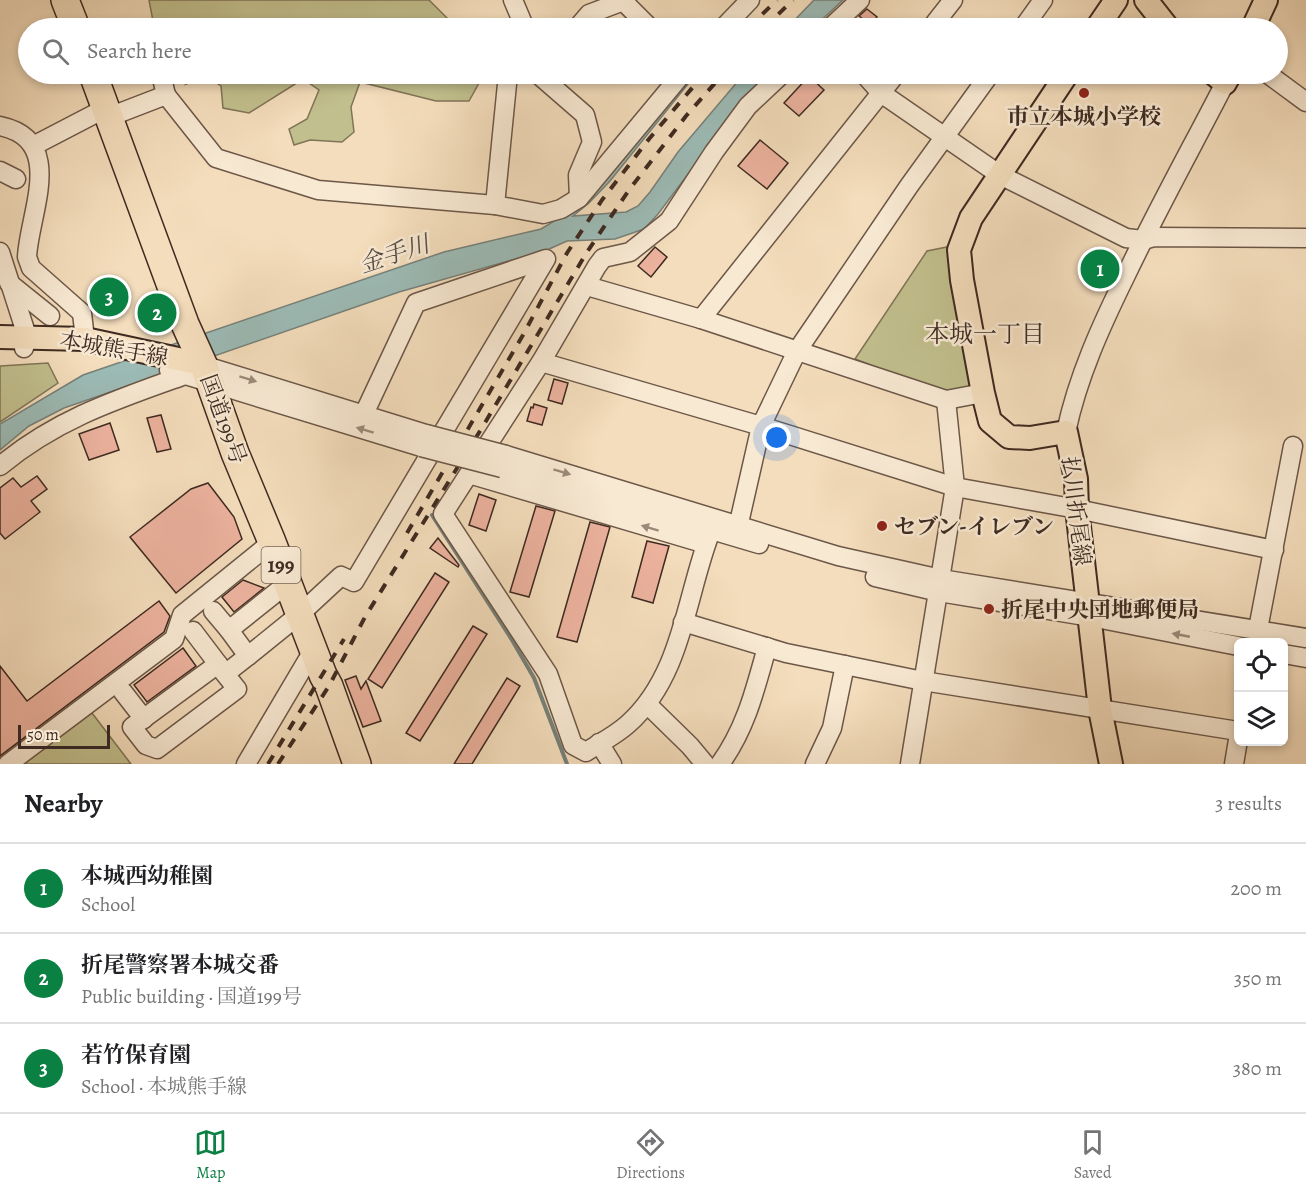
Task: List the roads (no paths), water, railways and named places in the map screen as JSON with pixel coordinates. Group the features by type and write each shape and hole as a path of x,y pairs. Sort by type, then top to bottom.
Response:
{"highway":[{"path":"65,0 72,18"},
{"name":"国道199号","path":"97,84 185,324 193,371 235,453 330,686 357,764"}],"main road":[{"path":"1104,18 1116,0"},
{"path":"1146,0 1160,18"},
{"path":"1258,18 1266,0"},
{"name":"払川折尾線","path":"1060,84 971,218 959,250 962,280 990,421 1009,436 1030,438 1066,432 1076,479 1077,510 1100,709 1110,764"},
{"name":"本城熊手線","path":"0,337 76,351 116,352"},
{"name":"本城熊手線","path":"0,349 26,342 85,339 116,352 193,371"}],"street":[{"path":"513,0 521,18"},
{"path":"733,18 750,0"},
{"path":"841,18 860,0"},
{"path":"939,18 953,0"},
{"path":"1030,18 1043,0"},
{"path":"586,18 589,14 622,2 639,18"},
{"path":"163,84 166,95 216,158 318,190 495,205 543,214 561,209 579,198 674,84"},
{"path":"495,205 507,84"},
{"path":"549,84 585,115 592,142 578,175 579,198"},
{"path":"708,538 683,622 662,680 647,704 628,724 586,752 573,745 548,674 443,514 541,362 603,258 630,252 669,221 714,152 748,106 771,84"},
{"path":"873,84 881,93 1000,175 1126,238 1143,240 1154,237 1306,238"},
{"path":"701,319 888,84"},
{"path":"736,531 761,426 797,351 983,84"},
{"path":"1066,432 1072,404 1095,339 1220,84"},
{"path":"1282,84 1306,102"},
{"path":"33,146 108,113 166,95"},
{"path":"0,126 26,138 39,158 40,173 27,257 31,268 82,313 85,339"},
{"path":"0,171 16,179"},
{"path":"0,252 26,342"},
{"path":"193,631 222,669 237,689 157,749 146,745 132,727 222,669 248,656 300,614 341,576 354,582 546,259 416,303 364,414"},
{"path":"9,283 50,316"},
{"path":"586,286 701,319 946,400 983,393"},
{"path":"541,362 761,426 955,487 1274,550"},
{"path":"193,371 423,441 504,462 736,531 838,568 1090,610 1258,629 1306,638"},
{"path":"0,466 26,444 77,416 193,371 364,414 423,441"},
{"path":"912,764 923,681 955,487 946,400"},
{"path":"1258,629 1293,446"},
{"path":"504,462 708,538"},
{"path":"469,474 708,538 736,531"},
{"path":"8,764 174,639 182,615 272,542"},
{"path":"229,630 288,583"},
{"path":"1090,610 1234,645"},
{"path":"213,611 248,656"},
{"path":"683,622 767,647 923,681 1234,730"},
{"path":"720,764 733,746 747,717 767,647"},
{"path":"246,764 314,649"},
{"path":"1288,655 1306,657"},
{"path":"815,764 832,728 845,665"},
{"path":"123,692 144,719"},
{"path":"647,704 705,764"},
{"path":"599,743 612,764"},
{"path":"1234,764 1238,746"}],"water":[{"path":"814,0 843,0 824,18 797,18"},
{"path":"681,84 688,84 610,181 573,216 626,212 638,206 678,152 736,84 764,84 719,133 644,229 615,239 567,241 547,250 399,292 64,408 29,426 0,450 0,424 83,375 444,252 541,229 566,214"}],"waterway":[{"path":"432,515 534,678 567,764"}],"railway":[{"path":"758,18 777,0"},
{"path":"774,18 793,0"},
{"path":"407,533 523,335 567,253 602,200 696,84"},
{"path":"278,764 329,686 365,617 587,252 629,190 686,116 714,84"},
{"path":"268,764 344,639"}],"place":[{"name":"市立本城小学校","path":"1084,93"},
{"name":"本城西幼稚園","path":"1100,269"},
{"name":"若竹保育園","path":"109,297"},
{"name":"折尾警察署本城交番","path":"157,313"},
{"name":"セブン-イレブン","path":"882,526"},
{"name":"折尾中央団地郵便局","path":"989,609"}],"district":[{"name":"本城一丁目","path":"985,334"}],"water label":[{"name":"金手川","path":"394,254"}]}
